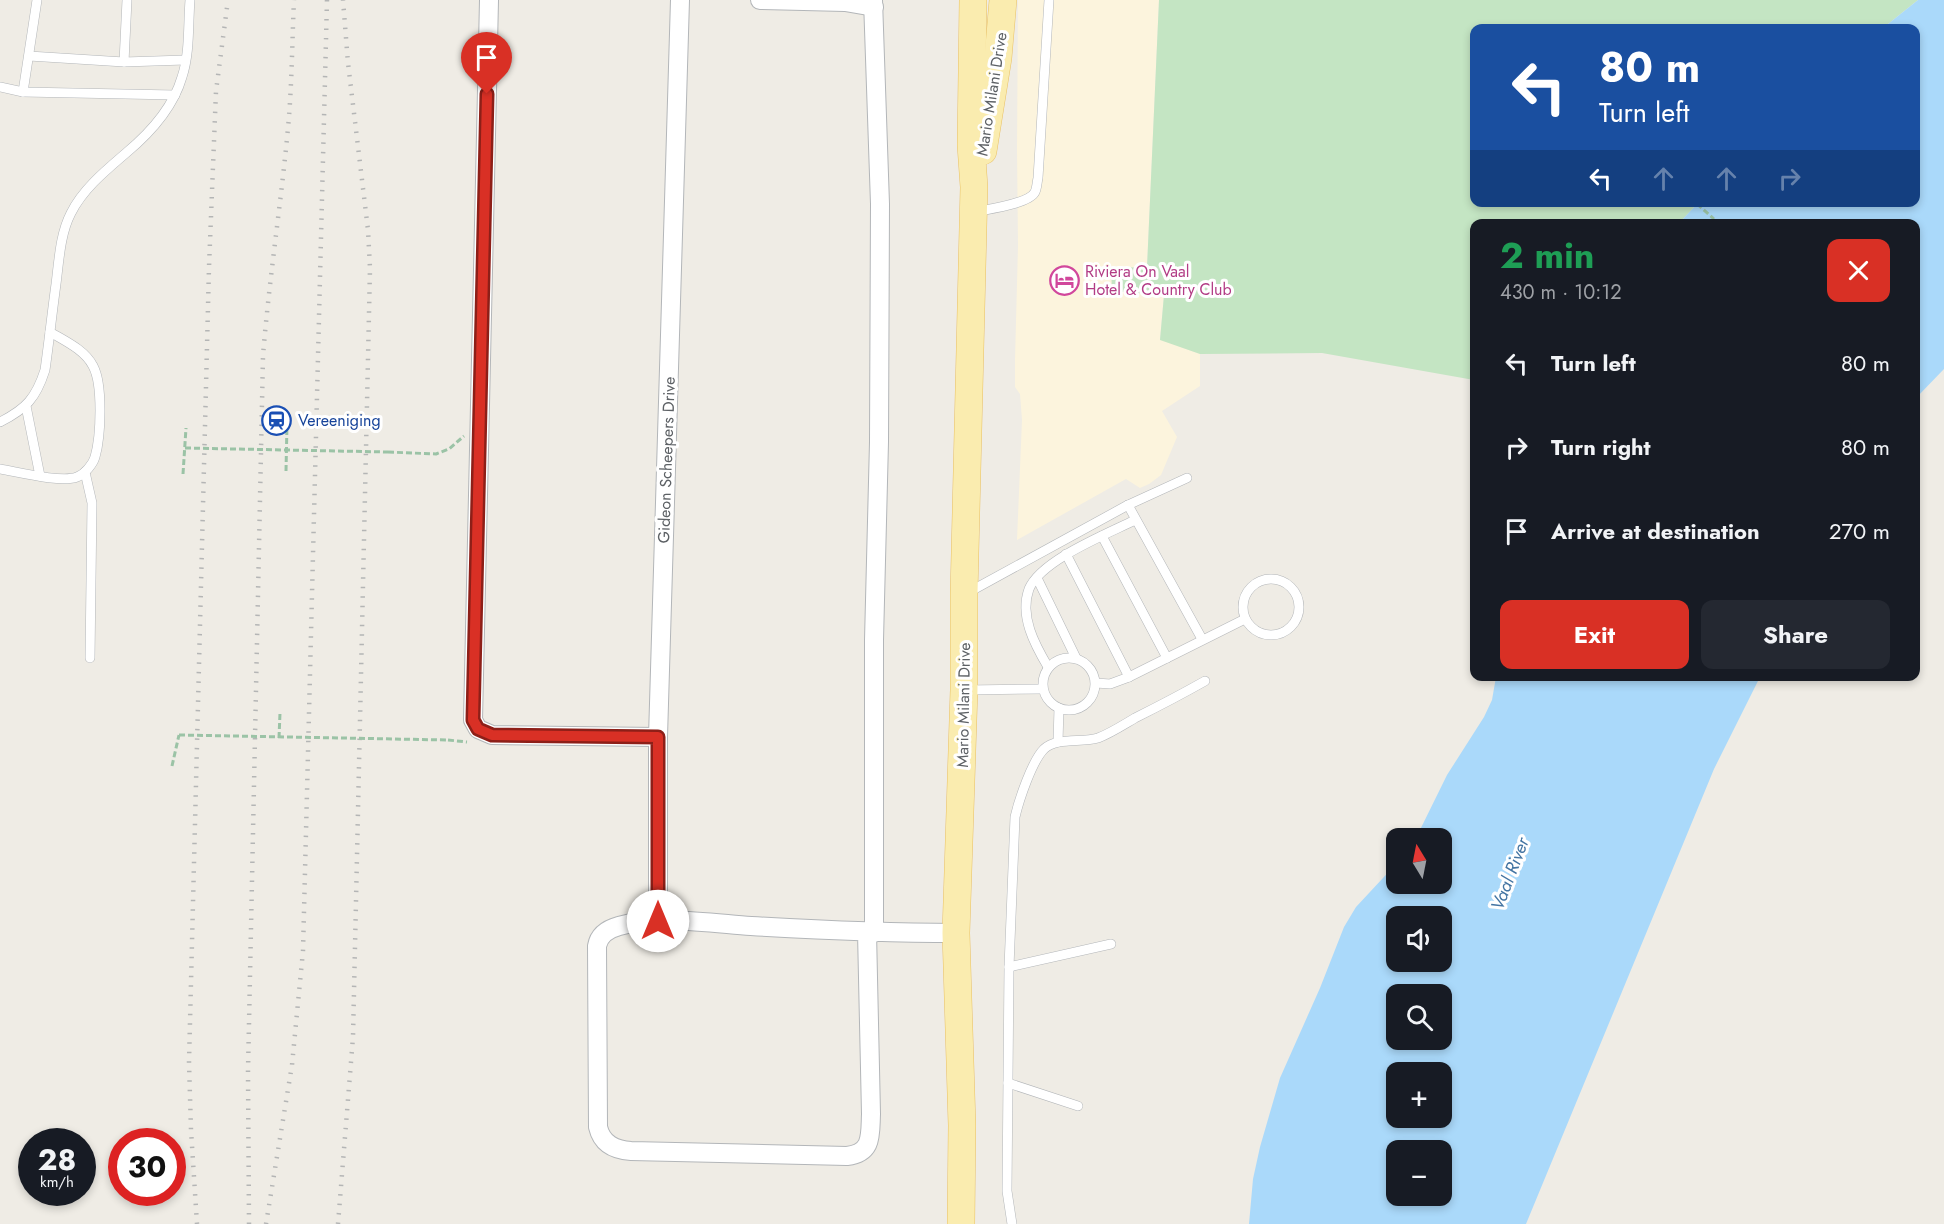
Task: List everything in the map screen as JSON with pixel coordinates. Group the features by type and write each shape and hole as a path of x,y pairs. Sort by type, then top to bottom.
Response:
{"main road":[{"name":"Mario Milani Drive","path":"962,1224 962,1125 956,933 964,690 973,200 971,145 973,0"},
{"name":"Mario Milani Drive","path":"973,200 986,139 999,58 1003,0"}],"street":[{"path":"489,0 473,717 476,727 484,734 492,735 658,737"},
{"name":"Gideon Scheepers Drive","path":"658,921 658,737 680,0"},
{"path":"760,0 874,4 880,227 879,442 870,932 871,1114 869,1142 864,1149 847,1156 626,1151 607,1144 601,1137 598,1127 598,942 604,933 619,926 658,921 870,932 956,933"}],"lane":[{"path":"23,92 38,0"},
{"path":"124,62 127,0"},
{"path":"0,422 27,406 35,396 45,370 60,248 70,214 83,194 101,175 141,140 165,112 175,95 183,76 190,0"},
{"path":"973,200 1022,201 1035,193 1038,178 1049,0"},
{"path":"29,56 124,62 185,60"},
{"path":"0,87 23,92 175,95"},
{"path":"0,468 69,479 85,472 95,458 100,392 98,377 86,355 50,332"},
{"path":"27,406 40,476"},
{"path":"85,472 92,502 90,658"},
{"path":"964,594 1128,505 1187,478"},
{"path":"1128,505 1202,639"},
{"path":"1048,667 1035,645 1028,622 1026,604 1028,592 1037,578 1066,554 1135,520"},
{"path":"1102,536 1167,658"},
{"path":"1066,554 1129,677"},
{"path":"1037,578 1076,658 1090,667 1096,683 1095,692 1084,706 1068,710 1059,708 1051,704 1046,697 1042,681 1048,667 1056,661 1076,658"},
{"path":"1273,578 1282,581 1296,593 1299,611 1291,627 1283,632 1265,634 1257,631 1245,619 1242,609 1247,590 1263,579 1273,578"},
{"path":"1096,683 1110,684 1129,677 1245,619"},
{"path":"1012,1224 1007,1191 1009,967 1015,817 1034,765 1044,750 1058,742 1080,742 1100,737 1205,681"},
{"path":"964,690 1043,688"},
{"path":"1058,742 1059,708"},
{"path":"1009,967 1111,944"},
{"path":"1008,1083 1078,1106"}],"path":[{"path":"1700,207 1714,219"},
{"path":"185,448 436,454 449,449 479,423"},
{"path":"286,471 287,424"},
{"path":"183,474 186,428"},
{"path":"279,738 280,713"},
{"path":"172,766 178,735 448,740"}],"shaded area":[{"name":"Riviera On Vaal Hotel & Country Club","path":"1018,0 1159,0 1147,268 1112,291 1164,295 1160,339 1200,354 1200,386 1162,411 1177,437 1161,475 1140,488 1126,479 1017,540 1022,420 1020,394 1015,387 1018,246"}],"green space":[{"path":"1159,0 1918,0 1888,24 1470,24 1470,207 1694,207 1683,219 1470,219 1470,379 1322,353 1200,354 1160,340 1164,295 1112,291 1111,268 1147,267"}],"water":[{"path":"1918,0 1944,0 1944,369 1920,394 1920,219 1683,219 1694,207 1920,207 1920,24 1888,24"},
{"name":"Vaal River","path":"1495,681 1758,681 1714,769 1526,1224 1249,1224 1253,1179 1280,1078 1344,927 1356,907 1386,875 1386,894 1452,894 1452,828 1421,828 1447,775 1484,717 1492,700"}],"railway":[{"path":"197,1224 189,1062 209,267 216,91 228,0"},
{"path":"249,1224 248,1071 263,356 288,128 294,0"},
{"path":"266,1224 292,1065 303,951 327,0"},
{"path":"338,1224 353,1037 370,268 368,230 348,63 343,0"}],"place":[{"name":"Riviera On Vaal Hotel & Country Club","path":"1064,280"},
{"name":"Vereeniging","path":"277,420"}],"route":[{"path":"487,94 473,720 476,727 484,734 492,735 658,737 658,921"}]}
